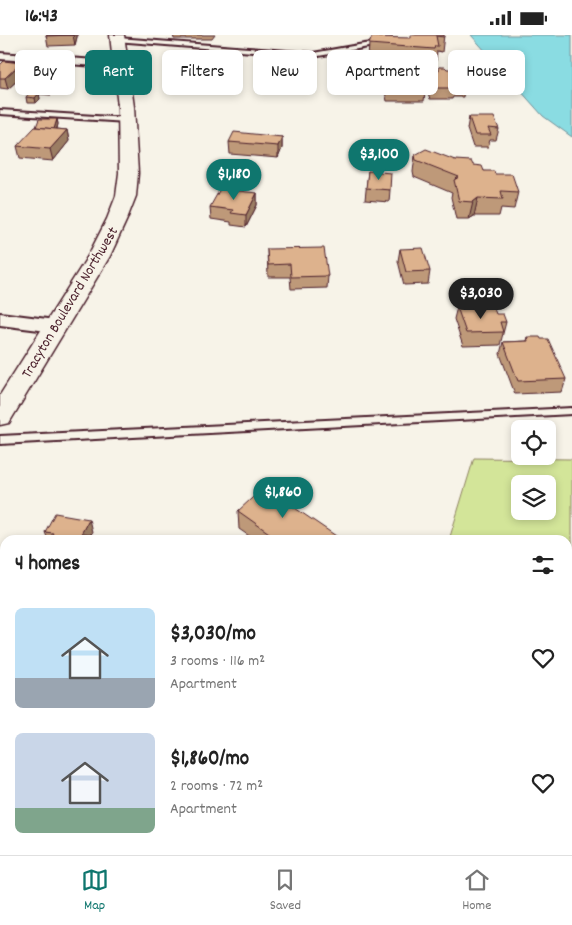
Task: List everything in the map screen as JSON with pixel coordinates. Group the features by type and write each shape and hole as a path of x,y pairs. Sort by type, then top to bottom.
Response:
{"main road":[{"name":"Tracyton Boulevard Northwest","path":"117,37 120,50"},
{"name":"Tracyton Boulevard Northwest","path":"0,416 99,256 125,198 129,181 125,95"}],"street":[{"path":"0,56 85,62"},
{"path":"0,319 55,326"}],"lane":[{"path":"117,37 314,55 336,53 364,44 390,45"},
{"path":"378,44 376,49 380,50"},
{"path":"0,112 127,120"},
{"path":"0,440 572,411"}],"green space":[{"path":"474,458 511,458 511,465 556,465 556,459 572,459 572,535 451,535"}],"water":[{"path":"471,35 572,35 572,137 543,116 524,95 525,50 484,50"}],"building":[{"path":"411,35 444,35 444,37 436,36 438,46 435,46 434,49 369,44 372,37 411,38"},
{"path":"4,61 15,62 15,69 5,78 0,78 0,65"},
{"path":"439,67 448,69 448,88 438,88"},
{"path":"28,95 37,95 35,98 26,97"},
{"path":"469,117 494,117 499,129 488,128 491,135 475,135"},
{"path":"39,119 57,119 54,129 36,127"},
{"path":"35,127 67,130 50,149 17,146"},
{"path":"234,132 282,137 278,146 229,142"},
{"path":"426,149 455,160 471,161 473,165 482,166 484,171 494,171 495,174 512,174 518,192 501,191 503,199 478,198 473,202 459,201 454,180 459,177 416,160 415,155"},
{"path":"368,171 391,173 390,190 366,188"},
{"path":"220,189 257,193 246,215 231,213 233,210 210,207"},
{"path":"324,248 328,276 291,277 290,264 268,265 267,249"},
{"path":"423,248 430,271 406,272 400,249"},
{"path":"493,306 496,314 503,314 506,322 500,322 503,332 466,333 457,307"},
{"path":"527,337 548,339 566,379 518,381 503,342 528,341"},
{"path":"264,487 335,535 272,535 238,511"},
{"path":"55,513 89,519 81,534 92,535 52,535 53,533 45,532"}]}
